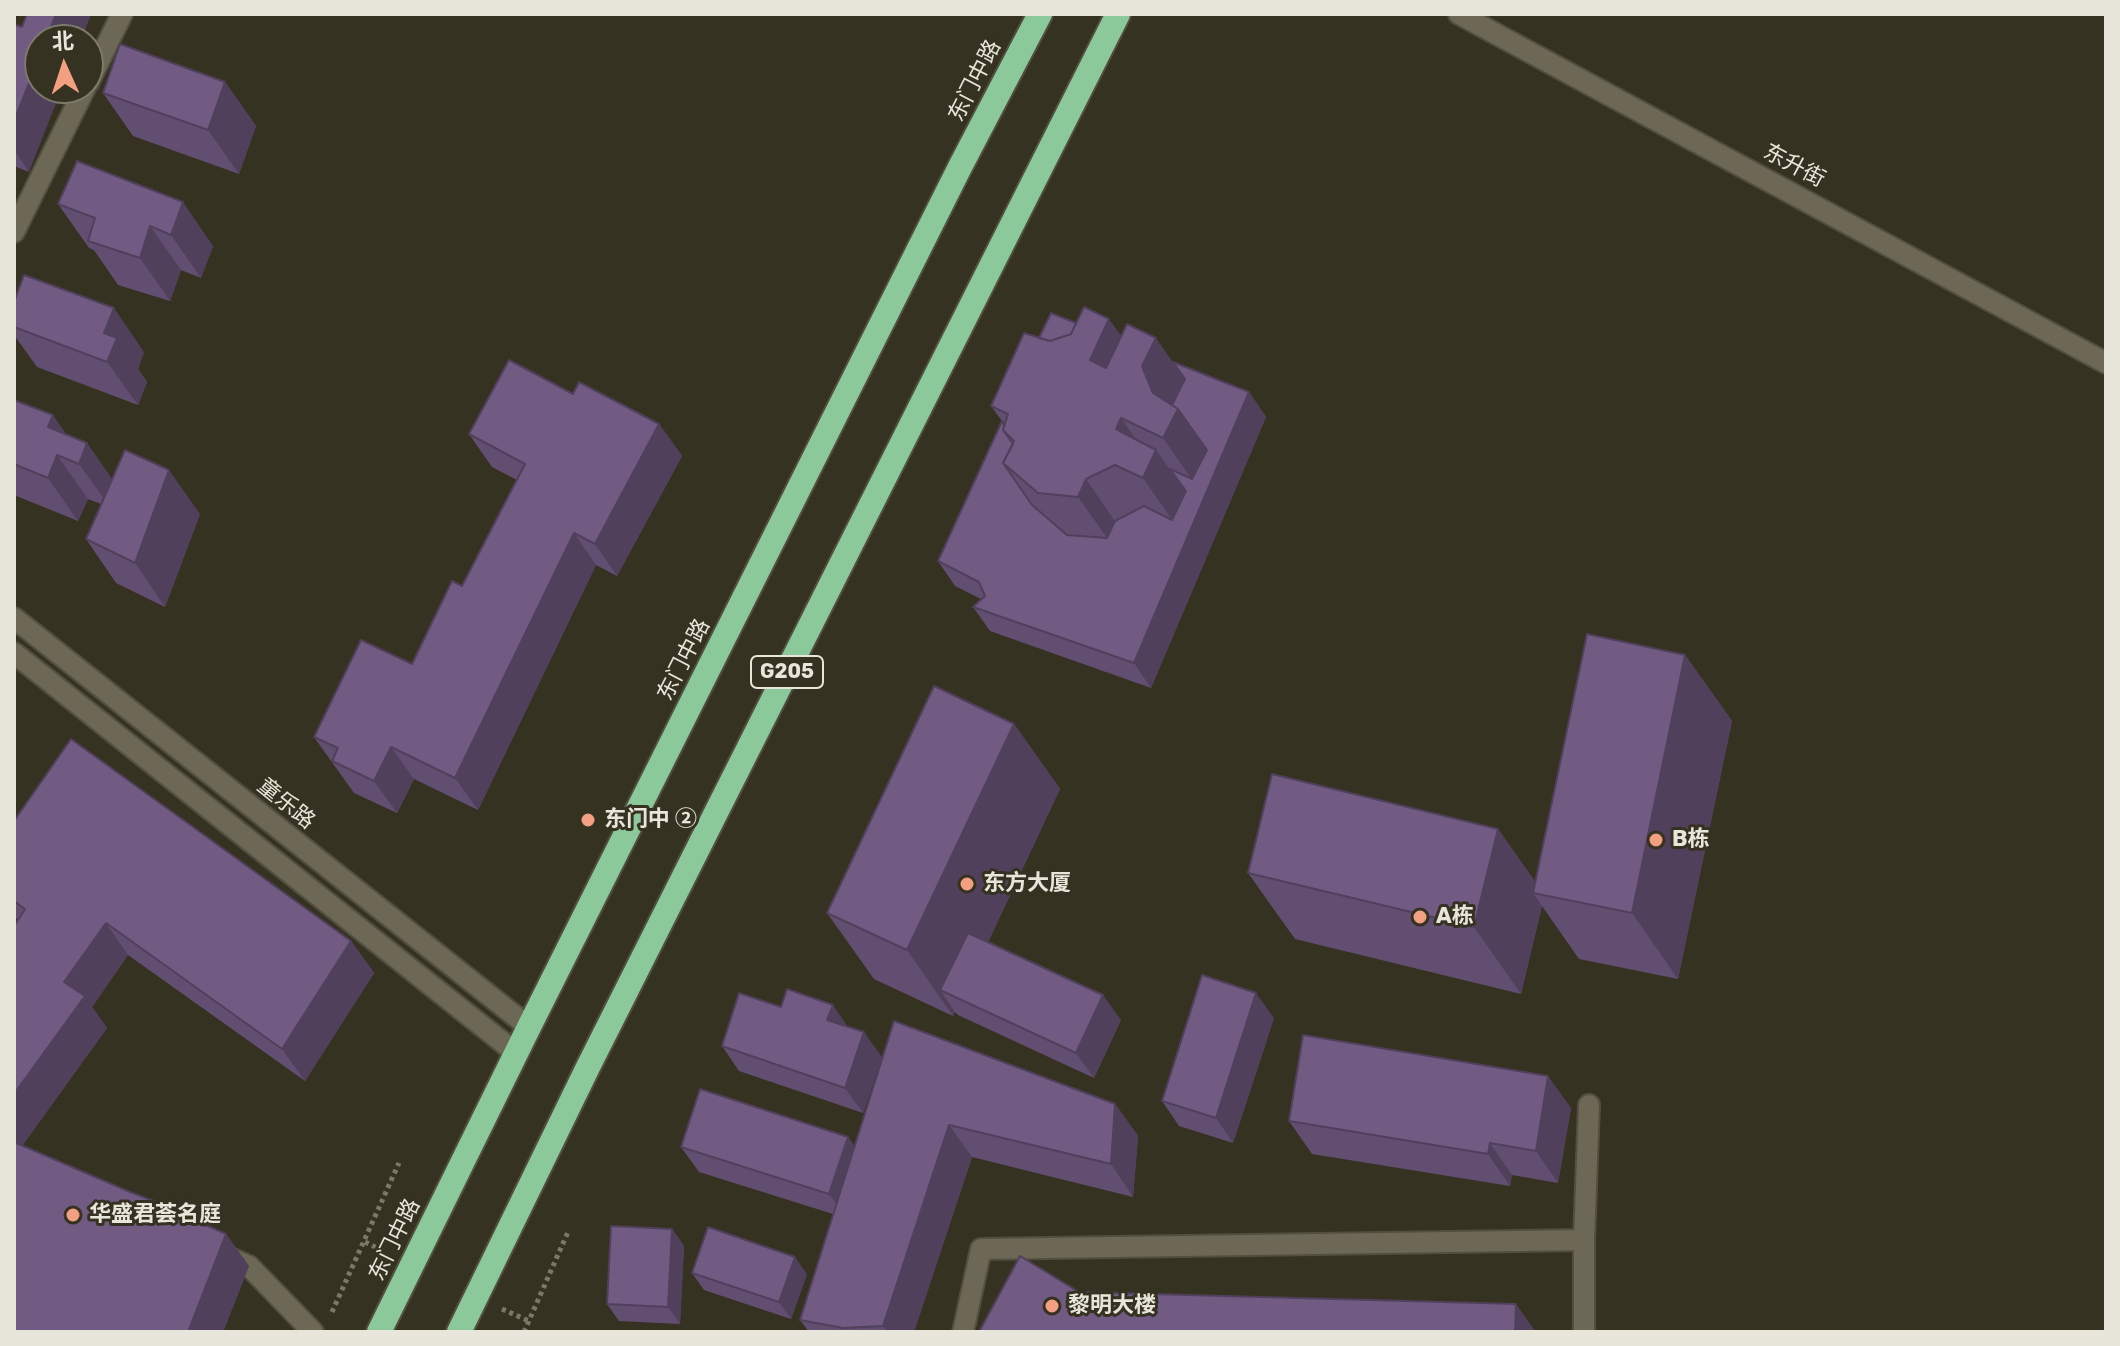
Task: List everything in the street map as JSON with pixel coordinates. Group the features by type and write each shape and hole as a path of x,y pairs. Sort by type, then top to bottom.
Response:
{"highway":[{"name":"东门中路","path":"379,1332 954,179 1040,14"},
{"name":"G205","path":"459,1332 588,1067 1118,14"}],"street":[{"path":"104,51 122,14"},
{"name":"东升街","path":"1459,14 2106,363"},
{"path":"14,232 78,104"},
{"name":"童乐路","path":"14,618 529,1027"},
{"path":"14,653 516,1053"},
{"path":"1584,1332 1589,1105"},
{"path":"963,1332 981,1249 1584,1240"},
{"path":"205,1247 249,1266 313,1332"}],"path":[{"path":"331,1314 399,1163"},
{"path":"524,1332 568,1232"}],"building":[{"path":"27,14 56,14 52,24 24,24 24,96 14,121 14,24 22,27"},
{"path":"120,44 225,82 208,130 104,93"},
{"path":"77,161 183,202 171,235 150,226 140,258 88,241 95,218 58,204"},
{"path":"24,275 114,308 104,333 117,338 107,362 14,327 14,302"},
{"path":"1084,307 1109,319 1090,360 1106,368 1127,324 1156,338 1142,366 1153,393 1178,409 1163,438 1121,418 1116,429 1156,450 1143,478 1115,465 1086,479 1078,497 1038,493 1003,463 1014,441 1003,430 1008,414 991,406 1024,333 1050,341 1071,334"},
{"path":"1051,313 1076,323 1071,334 1050,341 1039,338"},
{"path":"509,360 573,394 579,382 659,424 595,544 574,533 455,778 391,747 374,781 332,761 338,748 314,737 361,640 412,664 452,581 462,586 525,464 469,434"},
{"path":"1173,362 1249,392 1134,663 973,607 985,596 979,582 938,561 1002,421 1003,430 1013,444 1003,463 1032,505 1067,535 1107,538 1115,521 1144,506 1172,520 1186,491 1170,469 1192,479 1207,450 1172,405 1185,379"},
{"path":"14,400 53,415 48,427 87,443 79,464 57,455 48,478 14,464"},
{"path":"125,450 169,470 135,563 86,539"},
{"path":"1587,634 1685,655 1632,913 1533,893"},
{"path":"934,686 1014,724 907,950 827,913"},
{"path":"71,739 351,941 282,1049 106,923 64,982 85,996 14,1094 14,926 25,909 14,901 14,821"},
{"path":"1272,774 1498,829 1474,927 1248,873"},
{"path":"968,933 1103,995 1076,1053 940,990"},
{"path":"1202,975 1256,993 1216,1118 1162,1101"},
{"path":"787,989 833,1005 827,1020 864,1032 845,1088 722,1046 739,993 781,1007"},
{"path":"894,1021 1115,1104 1111,1164 949,1125 883,1326 843,1328 800,1320"},
{"path":"1303,1035 1548,1076 1536,1151 1490,1143 1488,1154 1289,1121"},
{"path":"700,1089 848,1137 829,1194 681,1147"},
{"name":"华盛君荟名庭","path":"14,1142 193,1216 192,1219 226,1234 188,1332 14,1332"},
{"path":"611,1226 672,1229 668,1307 607,1304"},
{"path":"708,1227 795,1257 779,1302 692,1273"},
{"path":"1020,1256 1079,1292 1516,1304 1515,1332 979,1332"}],"place":[{"name":"东门中 ②","path":"588,820"},
{"name":"B栋","path":"1656,840"},
{"name":"东方大厦","path":"967,884"},
{"name":"A栋","path":"1420,917"},
{"name":"华盛君荟名庭","path":"73,1215"},
{"name":"黎明大楼","path":"1052,1306"}]}
